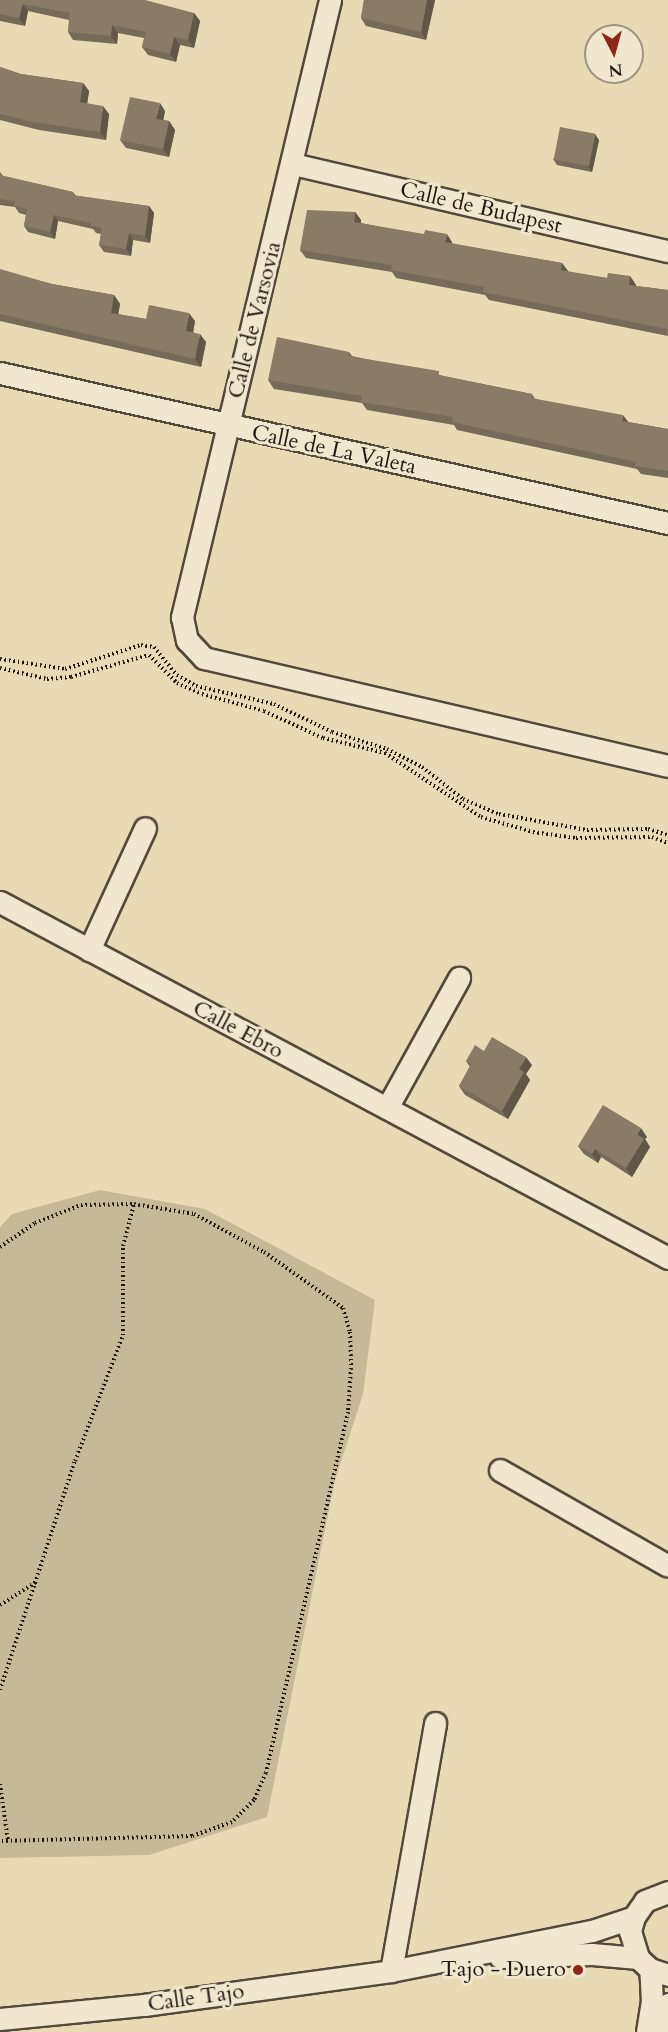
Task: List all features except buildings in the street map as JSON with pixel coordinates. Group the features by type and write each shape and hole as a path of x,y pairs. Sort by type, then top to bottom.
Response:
{"street":[{"name":"Calle de Varsovia","path":"330,0 293,164 182,617 186,640 204,658 668,766"},
{"name":"Calle de Budapest","path":"293,164 668,251"},
{"name":"Calle de La Valeta","path":"0,373 228,427 668,523"},
{"path":"90,950 145,828"},
{"name":"Calle Ebro","path":"0,902 387,1108 666,1253"},
{"path":"387,1108 459,978"},
{"path":"500,1470 668,1566"},
{"path":"392,1971 435,1723"},
{"path":"647,2032 652,2002 652,1967 630,1931 634,1917 645,1901 666,1888"},
{"name":"Calle Tajo","path":"0,2019 144,2005 392,1971 472,1957 530,1941 592,1931 634,1917"},
{"name":"Calle Tajo","path":"472,1957 592,1954 652,1967"},
{"path":"660,2032 668,2004"}],"path":[{"path":"0,659 65,669 141,645 154,647 177,675 196,686 274,704 312,724 387,749 422,767 463,799 499,814 542,824 587,830 648,829 668,836"},
{"path":"0,668 47,679 71,677 149,655 177,683 202,694 264,711 323,738 385,753 481,818 566,837 651,837 668,843"},
{"path":"0,1690 75,1461 123,1335 123,1246 134,1204"},
{"path":"0,1247 35,1222 81,1205 134,1204 194,1214 264,1252 343,1308 350,1332 348,1412 266,1773 254,1800 232,1822 192,1836 0,1840"},
{"path":"0,1605 36,1582"},
{"path":"0,1784 8,1841"}],"shaded area":[{"path":"100,1190 205,1209 375,1300 363,1394 335,1480 267,1817 149,1855 0,1858 0,1227 12,1214"}],"place":[{"name":"Tajo - Duero","path":"578,1970"}]}
